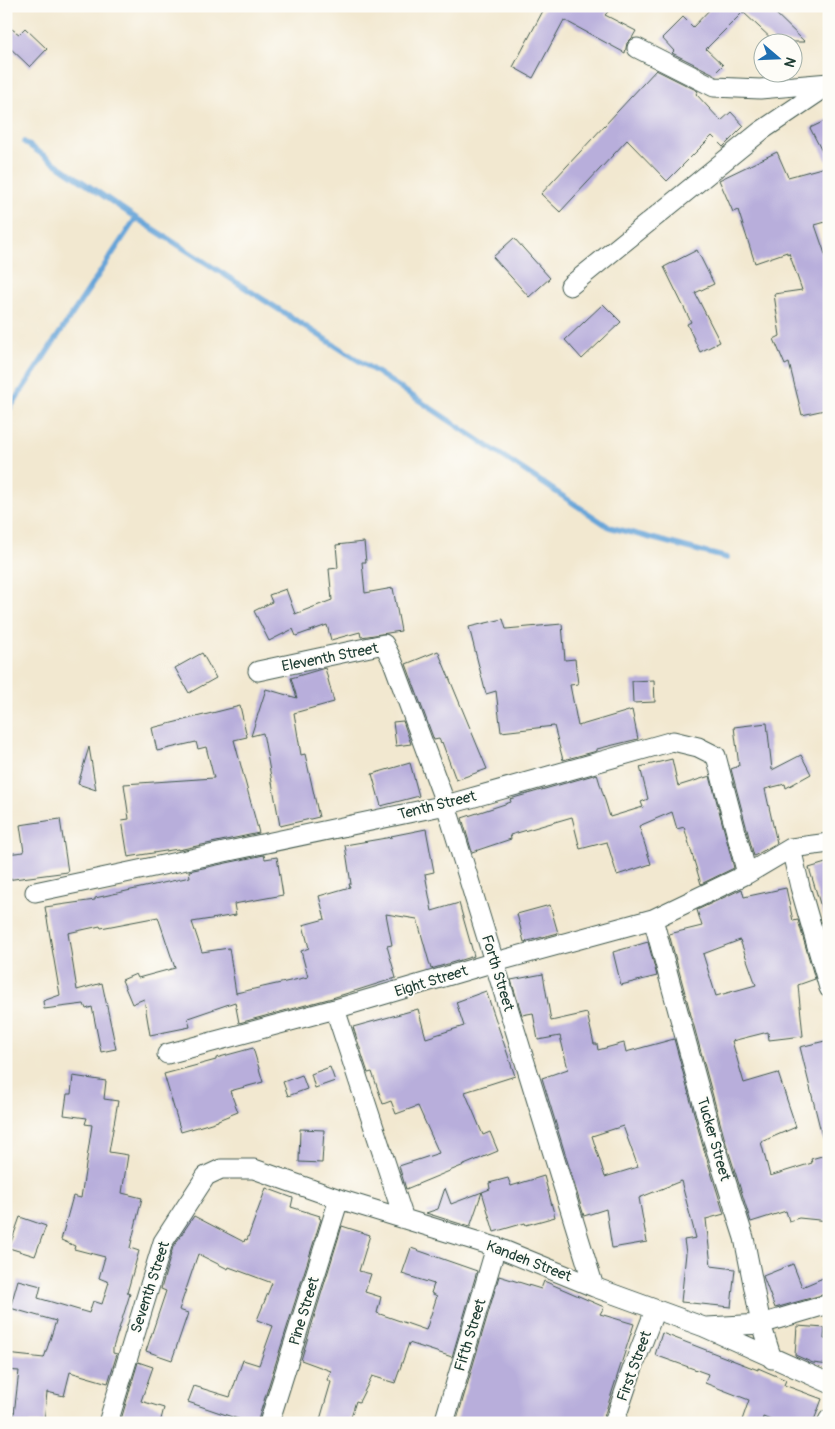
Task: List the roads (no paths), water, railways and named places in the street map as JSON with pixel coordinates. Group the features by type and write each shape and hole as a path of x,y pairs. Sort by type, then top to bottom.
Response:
{"street":[{"path":"637,48 714,87 760,89 829,84"},
{"path":"570,286 761,131 829,84"},
{"name":"Eleventh Street","path":"258,671 384,644 394,662"},
{"name":"Forth Street","path":"394,662 446,804 594,1287"},
{"name":"Tenth Street","path":"35,892 446,804 673,741 698,746 716,756 747,874"},
{"path":"829,843 791,848 800,888 829,988"},
{"name":"Eight Street","path":"167,1054 336,1009 495,962 653,919 747,874 791,848"},
{"name":"Tucker Street","path":"653,919 713,1140 744,1238 761,1324 772,1359"},
{"path":"336,1009 404,1219"},
{"name":"Kandeh Street","path":"221,1169 254,1169 339,1199 496,1247 594,1287 704,1327 829,1383"},
{"name":"Seventh Street","path":"108,1423 163,1242 206,1176 221,1169"},
{"name":"Pine Street","path":"269,1423 339,1199"},
{"name":"Fifth Street","path":"444,1423 496,1247"},
{"path":"704,1327 761,1324 829,1304"},
{"name":"First Street","path":"614,1423 655,1310"},
{"path":"827,1423 829,1419"}],"waterway":[{"path":"24,142 136,218 378,373 609,527 727,558"},
{"path":"6,414 136,218"}]}
